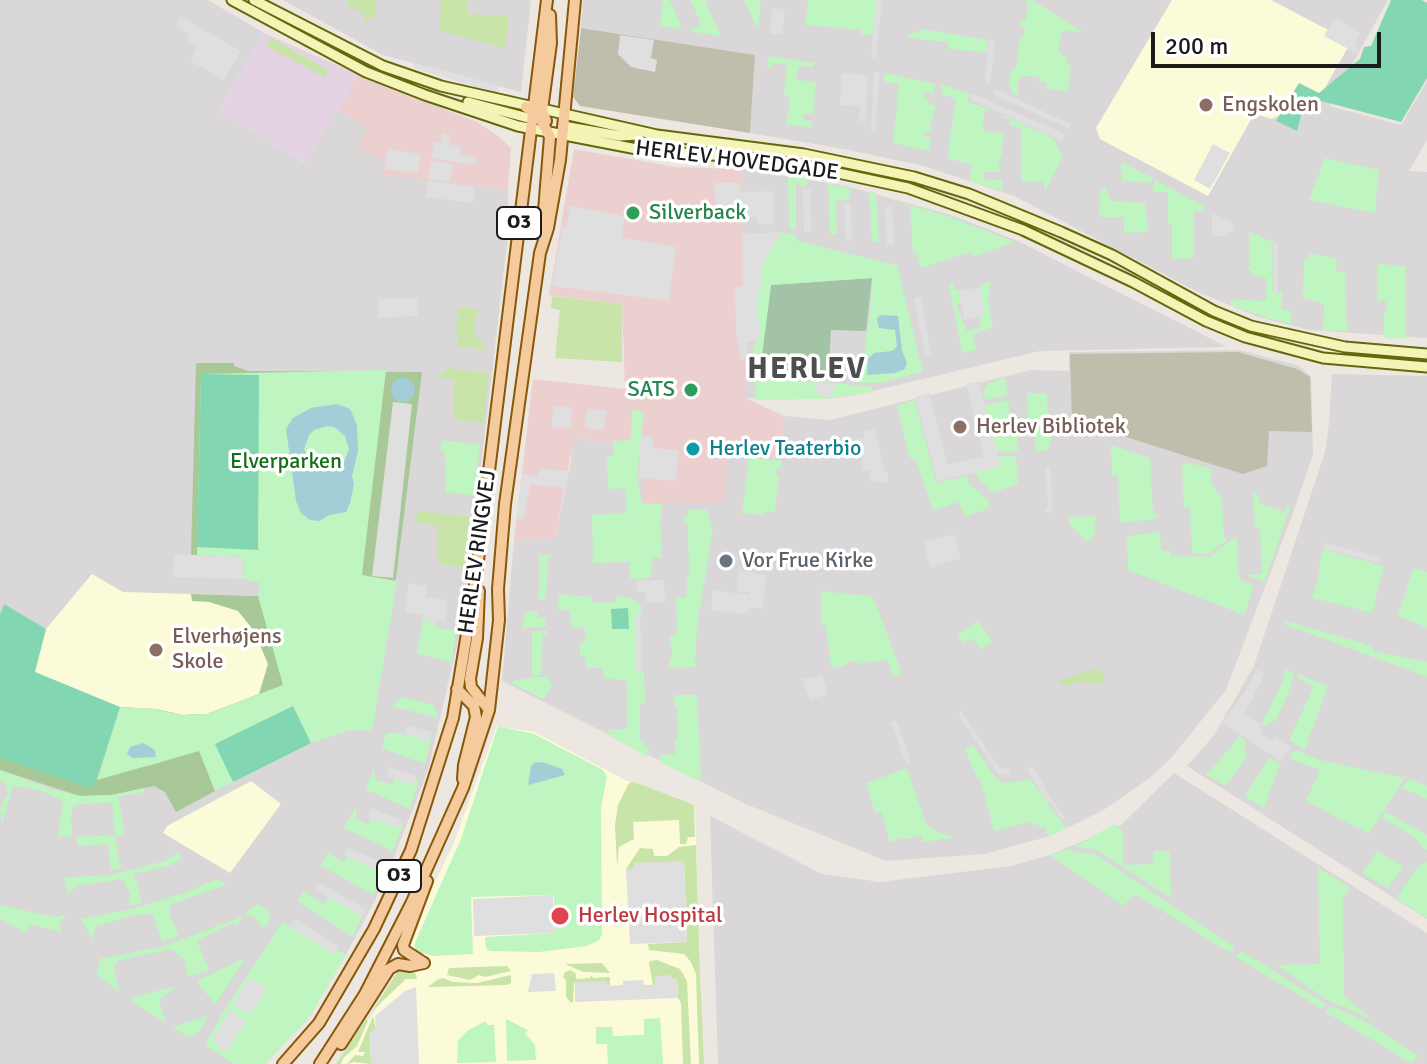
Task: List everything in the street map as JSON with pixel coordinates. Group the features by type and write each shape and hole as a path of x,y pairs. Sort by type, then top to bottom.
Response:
{"main road":[{"path":"232,0 366,72 406,88 539,119 558,120 563,126"},
{"path":"254,0 389,69 563,126"},
{"name":"HERLEV RINGVEJ","path":"283,1064 319,1023 374,929 411,850 453,718 478,567 539,119 547,0"},
{"name":"HERLEV RINGVEJ","path":"322,1064 383,960 463,788 499,620 498,589 505,504 540,253 548,228 563,126 575,0"},
{"path":"539,119 550,150 540,253"},
{"name":"HERLEV HOVEDGADE","path":"563,126 620,136 657,135 804,154 914,177 969,194 1061,232 1112,255 1214,311 1251,326 1345,347 1427,354"},
{"name":"HERLEV HOVEDGADE","path":"563,126 642,150 752,158 908,188 1023,230 1133,282 1206,321 1245,337 1323,358 1427,367"},
{"path":"478,567 480,603 470,679 471,687 483,703"},
{"path":"457,689 483,703"},
{"path":"453,718 461,705 483,703"},
{"path":"463,788 464,765 476,721 474,706 483,703"},
{"path":"322,1064 331,1058 389,969 398,964 410,966 424,963 404,950 403,945 424,891 437,844"}],"shaded area":[{"path":"0,0 208,0 264,33 219,111 305,163 337,110 368,128 383,158 420,181 508,190 508,235 463,619 428,770 383,885 349,949 309,1018 265,1064 0,1064"},
{"path":"283,0 531,0 521,92 383,55"},
{"path":"583,0 1388,0 1329,106 1401,125 1427,81 1427,140 1409,171 1427,172 1427,338 1309,330 1259,317 1198,292 1014,196 924,166 750,133 755,55 581,28"},
{"path":"877,0 882,0 876,58 871,57"},
{"name":"Engskolen","path":"1172,0 1271,0 1351,42 1321,95 1272,119 1254,114 1208,196 1100,139 1096,128"},
{"path":"772,8 785,9 782,35 770,34"},
{"path":"181,17 241,51 224,80 190,61 197,48 187,42 190,35 176,27"},
{"path":"1334,18 1360,32 1354,44 1359,48 1356,53 1324,36"},
{"path":"581,28 755,55 750,133 580,106 573,97"},
{"path":"264,33 359,75 306,163 219,112"},
{"path":"620,35 654,40 651,58 657,60 655,72 631,67 618,54"},
{"path":"989,39 995,40 990,83 985,82"},
{"path":"414,63 499,85 497,93 413,68"},
{"path":"874,72 880,73 875,131 871,130"},
{"path":"842,73 868,75 865,121 859,121 860,106 840,105"},
{"path":"359,75 477,122 499,137 511,148 508,190 382,175 383,159 358,149 367,128 337,110"},
{"path":"995,89 1071,124 1069,129 993,94"},
{"path":"971,93 1065,134 1062,141 969,99"},
{"path":"442,133 450,134 448,144 461,147 461,155 476,157 475,165 431,158 434,141 441,142"},
{"path":"1213,144 1230,153 1210,189 1194,180"},
{"path":"387,149 420,154 418,173 385,169"},
{"path":"574,149 676,167 742,169 746,398 784,416 781,458 730,453 724,504 643,503 645,448 574,438 555,538 514,541 533,379 625,389 622,304 549,295"},
{"path":"431,161 453,164 450,182 428,179"},
{"path":"742,169 846,186 951,215 1018,241 1227,347 1040,351 860,394 827,399 746,398"},
{"path":"428,181 475,187 473,203 426,197"},
{"path":"714,183 740,183 740,192 773,191 774,225 757,224 756,217 718,221"},
{"path":"803,189 810,189 811,232 804,232"},
{"path":"844,203 851,203 852,241 846,241"},
{"path":"570,206 625,216 622,238 676,247 669,301 552,286 562,228 566,228"},
{"path":"892,206 894,244 887,245 885,207"},
{"path":"1212,213 1234,224 1234,230 1223,236 1212,236"},
{"path":"781,232 764,261 756,311 761,335 758,340 746,343 749,362 741,360 736,329 735,288 743,285 742,234"},
{"path":"1273,242 1278,244 1278,291 1274,294"},
{"path":"872,278 866,331 831,330 828,380 774,377 775,373 760,370 771,285"},
{"path":"980,288 985,316 964,320 959,290"},
{"path":"921,297 931,355 925,356 914,298"},
{"path":"417,298 418,316 378,318 378,299"},
{"path":"1239,350 1300,366 1311,377 1313,455 1226,690 1172,757 1151,777 1105,809 1047,837 984,854 886,861 746,804 502,681 514,541 555,538 573,438 645,448 723,504 730,453 781,458 784,416 830,420 1031,370 1069,371 1069,352"},
{"path":"1238,352 1297,369 1310,377 1312,432 1269,431 1267,466 1243,474 1072,420 1070,354"},
{"path":"1332,374 1427,376 1427,919 1187,766 1214,735 1254,666 1325,452"},
{"path":"979,381 1001,466 937,482 915,397 929,393 948,465 984,456 966,384"},
{"path":"814,382 837,385 830,396 822,397 815,390"},
{"path":"393,402 412,404 393,578 372,576"},
{"path":"553,406 572,407 571,428 552,427"},
{"path":"587,409 606,410 604,430 585,428"},
{"path":"875,429 884,470 888,473 887,483 870,481 870,470 864,471 856,439 865,437 864,432"},
{"path":"641,436 653,437 653,448 678,450 676,481 639,478"},
{"path":"1050,466 1053,506 1050,514 1045,511 1048,505 1045,467"},
{"path":"539,469 569,471 566,488 530,484 524,519 516,519 522,474 537,476"},
{"path":"954,534 961,558 930,568 924,542"},
{"path":"1325,543 1382,558 1380,563 1324,549"},
{"path":"174,554 244,557 243,579 173,577"},
{"path":"739,571 766,575 765,589 752,588 765,590 762,609 749,607 748,613 740,614 711,610 713,590 750,595 750,592 736,592"},
{"name":"Elverhøjens Skole","path":"92,574 123,592 258,596 283,685 207,714 183,715 156,709 120,707 34,672 46,629"},
{"path":"664,580 665,602 646,602 645,592 637,592 637,581"},
{"path":"409,583 427,586 426,597 448,600 445,621 425,621 426,615 405,612"},
{"path":"640,612 642,671 636,671 635,614"},
{"path":"1256,670 1265,673 1244,715 1260,724 1261,734 1272,741 1275,737 1291,747 1281,762 1223,722"},
{"path":"822,676 828,694 810,700 802,679"},
{"path":"960,709 1000,768 1009,769 1010,774 1000,775 997,772 959,716"},
{"path":"897,721 911,763 906,764 891,722"},
{"path":"407,725 432,732 429,742 404,734"},
{"name":"Herlev Hospital","path":"497,726 534,732 623,779 695,807 703,1064 339,1064 413,955 411,945 433,886 453,845"},
{"path":"1033,766 1066,818 1061,820 1044,798 1027,768"},
{"path":"389,767 416,776 414,785 386,776"},
{"path":"1174,773 1427,933 1427,1064 718,1064 710,816 822,874 880,882 1011,866 1047,856 1121,825"},
{"path":"251,781 281,804 230,873 163,833 167,826"},
{"path":"371,808 401,820 398,828 367,816"},
{"path":"347,847 387,865 383,873 344,855"},
{"path":"684,861 687,942 630,944 626,869 634,869 634,863"},
{"path":"318,882 366,909 362,916 314,889"},
{"path":"553,895 554,911 557,911 555,933 474,936 473,899"},
{"path":"295,919 339,946 334,954 290,927"},
{"path":"554,973 556,991 528,992 532,974"},
{"path":"670,975 671,979 677,978 678,998 575,1002 575,982 606,981 608,986 643,980 644,985 655,985 655,976"},
{"path":"250,978 267,989 250,1015 233,1004"},
{"path":"416,987 419,1064 371,1064 370,1033 376,1029 375,1016 405,991"},
{"path":"230,1010 246,1021 226,1053 217,1048 220,1045 212,1040"}],"green space":[{"path":"348,0 377,0 374,18 369,17 367,22 363,20 364,13 346,5"},
{"path":"441,0 467,0 467,14 509,16 505,48 440,31"},
{"path":"663,0 670,0 681,25 680,30 660,25"},
{"path":"690,0 707,0 721,36 688,31 698,26 700,21"},
{"path":"744,0 761,0 758,30"},
{"path":"808,0 877,0 874,35 861,34 861,30 805,25"},
{"path":"1026,0 1032,0 1083,32 1062,31 1058,51 1067,58 1066,65 1071,65 1068,91 1046,89 1047,83 1039,82 1039,77 1023,76 1018,80 1018,96 1011,93 1011,69 1016,69 1020,36 1024,36 1025,28 1020,26 1021,20 1026,20"},
{"path":"1391,0 1422,0 1427,3 1427,78 1401,122 1306,97 1297,131 1276,121 1299,83 1319,93 1360,59 1364,47 1371,46"},
{"path":"923,29 988,40 987,52 948,49 948,42 906,36"},
{"path":"271,38 329,70 324,77 266,46"},
{"path":"768,56 814,63 814,67 799,66 796,79 816,83 813,113 803,115 804,119 812,122 812,128 786,124 790,98 784,96 787,65 773,63 772,68 767,67"},
{"path":"885,73 936,84 933,94 924,91 923,97 929,99 928,104 936,106 930,126 932,132 924,132 924,136 931,137 929,151 893,143 899,84 884,82"},
{"path":"941,85 970,93 967,101 991,111 984,111 983,132 1003,133 1002,156 999,172 984,172 983,179 1002,180 1002,191 970,181 971,165 947,158 956,99 942,94"},
{"path":"1003,115 1053,138 1063,156 1045,192 1044,182 1021,182 1021,130 1009,124 1009,119 1003,118"},
{"path":"1325,158 1379,170 1375,213 1309,200"},
{"path":"1121,162 1153,178 1151,183 1122,181"},
{"path":"788,176 807,179 807,186 799,187 796,183 796,230 789,229"},
{"path":"1155,180 1205,207 1202,211 1194,212 1194,258 1172,259 1168,192 1152,192"},
{"path":"828,184 849,188 849,200 836,201 837,234 830,234"},
{"path":"1101,188 1106,188 1111,201 1145,203 1149,232 1124,233 1124,217 1099,217"},
{"path":"869,191 876,193 879,241 872,241"},
{"path":"910,205 1015,242 972,257 970,252 921,268 917,254 913,254"},
{"path":"1249,231 1272,242 1273,292 1282,291 1282,309 1291,311 1292,324 1230,305 1233,299 1266,299 1267,279 1253,275 1247,268 1251,265"},
{"path":"781,232 796,235 797,241 897,265 923,372 880,383 860,383 872,278 771,285 760,370 757,369 753,344 758,340 760,330 756,311 764,261"},
{"path":"1310,253 1337,259 1336,272 1345,272 1347,331 1323,331 1324,304 1303,298 1304,259 1308,260"},
{"path":"1378,264 1405,266 1406,339 1384,338 1384,314 1388,306 1384,300 1377,302"},
{"path":"991,281 988,299 993,327 973,334 976,350 962,353 949,285 953,283 955,291 959,290 961,302 956,304 967,331 981,327 979,317 984,316 980,285"},
{"path":"552,296 622,304 622,362 555,358 560,310 551,308"},
{"path":"459,307 478,309 474,334 488,350 458,347 458,334 455,334"},
{"path":"196,363 234,363 234,366 248,371 422,372 393,602 243,579 243,557 191,555"},
{"path":"446,368 489,373 483,423 454,420 454,380 437,377 437,373 445,374"},
{"name":"Elverparken","path":"386,370 362,575 397,581 372,730 347,731 311,743 215,791 199,751 97,780 120,707 156,709 183,715 207,714 283,685 258,596 260,583 243,579 244,557 197,555 201,374"},
{"path":"201,374 259,375 258,550 197,547"},
{"path":"1006,377 1007,395 985,400 983,392 988,383"},
{"path":"756,378 872,387 873,392 822,399 755,400"},
{"path":"1027,393 1047,393 1049,435 1052,436 1048,450 1036,451 1033,420 1028,420"},
{"path":"915,400 936,483 967,476 969,483 988,500 990,508 965,517 959,502 933,511 916,460 909,457 897,405"},
{"path":"1008,400 1011,424 1017,424 1018,451 997,452 985,405"},
{"path":"632,410 644,411 637,477 642,503 661,504 662,558 653,558 650,578 630,579 629,562 593,563 592,515 627,513 625,488 608,489 607,457 614,456 613,441 631,440"},
{"path":"442,440 480,445 474,496 446,492 445,452 440,450"},
{"path":"1111,445 1150,458 1153,514 1158,514 1157,519 1120,523 1118,476 1112,476"},
{"path":"998,456 1016,456 1018,484 993,493 976,472 1000,466"},
{"path":"749,457 782,461 776,474 779,476 775,512 766,511 765,515 742,513"},
{"path":"1182,464 1212,469 1211,480 1222,496 1224,537 1228,539 1209,554 1192,554 1190,507 1184,507"},
{"path":"1253,488 1260,499 1259,504 1285,511 1287,506 1290,507 1265,582 1245,575 1262,574 1260,527 1255,527"},
{"path":"688,510 707,510 713,529 697,627 695,667 669,668 669,658 673,657 669,637 677,634 676,598 686,598 689,579 688,525 685,525 684,518 688,518"},
{"path":"417,511 473,517 467,568 438,564 437,526 416,522"},
{"path":"1095,516 1095,534 1088,543 1068,523 1070,517"},
{"path":"1160,532 1161,550 1170,551 1171,556 1210,557 1234,537 1237,539 1239,579 1254,586 1244,615 1128,570 1127,536"},
{"path":"1323,549 1384,566 1372,613 1312,598"},
{"path":"539,555 553,555 549,557 545,600 537,600"},
{"path":"1413,568 1427,572 1427,628 1398,616"},
{"path":"821,591 874,599 902,674 893,676 887,660 855,664 854,661 847,661 846,666 831,668 826,625 821,625"},
{"path":"191,594 258,596 372,730 288,703 145,767 200,750 215,791 176,812 165,792 154,786 112,795 80,796 0,770 0,758 93,789 120,707 156,709 183,715 207,714 259,694 268,664 254,631 238,611 209,602 192,601"},
{"path":"561,594 591,597 593,603 615,602 618,596 626,597 640,606 642,612 635,615 637,671 644,672 645,703 640,705 640,740 643,746 649,747 648,757 609,735 609,729 627,729 627,681 604,678 602,668 586,668 585,657 580,656 580,643 585,642 585,628 571,627 570,610 558,610"},
{"path":"4,604 46,629 35,672 120,707 93,789 0,758 0,615"},
{"path":"628,608 629,629 612,629 611,609"},
{"path":"525,611 538,611 538,618 546,618 546,627 522,628"},
{"path":"424,614 426,621 436,622 436,628 456,630 452,662 417,654"},
{"path":"978,621 993,642 980,650 973,638 964,644 957,635"},
{"path":"1286,621 1356,641 1373,647 1373,651 1427,662 1427,677 1284,624"},
{"path":"532,631 548,631 548,634 543,634 541,675 532,675"},
{"path":"1096,668 1106,676 1100,685 1083,682 1064,686 1058,681"},
{"path":"1285,669 1294,673 1288,694 1276,720 1265,726 1261,724 1285,678 1282,676"},
{"path":"1298,674 1328,686 1305,750 1289,740 1314,686 1296,677"},
{"path":"547,676 553,686 543,699 511,683 515,680"},
{"path":"674,695 697,695 701,776 698,781 660,762 659,755 675,754 675,740 678,740"},
{"path":"401,697 434,705 438,718 392,706"},
{"path":"293,706 311,743 233,782 215,744"},
{"path":"498,726 534,734 603,770 607,777 601,807 602,934 599,940 587,946 539,952 490,951 486,948 485,937 555,933 554,895 471,897 473,954 435,956 417,952 414,945 461,839"},
{"path":"386,733 401,733 428,741 432,736 425,764 382,748"},
{"path":"1240,736 1246,740 1244,747 1247,757 1226,786 1206,775"},
{"path":"973,745 1003,783 1031,780 1066,828 1048,836 1045,827 1039,828 1038,824 1031,822 994,831 980,779 977,779 965,749"},
{"path":"1295,750 1324,761 1405,778 1369,834 1306,801 1320,770 1288,758"},
{"path":"1270,757 1280,764 1264,808 1244,796"},
{"path":"907,768 926,823 954,838 923,842 921,836 897,838 890,842 881,811 875,813 866,783"},
{"path":"374,769 376,780 392,785 394,779 413,784 415,779 419,781 410,809 365,789"},
{"path":"0,770 80,796 112,795 144,788 144,792 118,797 125,834 115,836 121,868 111,870 108,844 77,846 77,837 115,835 112,802 74,805 71,814 72,837 58,836 63,801 39,790 13,786 2,824 0,809 8,792 6,784 0,781"},
{"path":"1409,779 1427,786 1427,799 1402,788"},
{"path":"634,782 694,805 695,837 688,837 686,844 680,844 679,820 633,822 634,839 619,847 617,867 615,825 618,805 629,783"},
{"path":"356,806 356,819 368,824 371,818 398,828 400,823 403,824 393,851 344,828"},
{"path":"1386,812 1427,835 1427,849 1424,850 1418,840 1381,817"},
{"path":"1115,824 1123,832 1123,865 1153,864 1153,851 1170,851 1171,898 1097,850 1074,847"},
{"path":"696,845 704,1064 699,1064 696,974 691,962 684,954 649,950 648,944 687,942 684,862 635,863 634,869 626,869 640,848 653,849 654,856 667,856 679,847"},
{"path":"1069,849 1095,854 1235,947 1230,953 1135,894 1123,906 1050,855"},
{"path":"1377,851 1403,866 1388,889 1362,873"},
{"path":"177,853 183,858 172,865 134,874 142,903 129,906 130,894 123,879 77,886 68,894 64,878 110,875 165,861"},
{"path":"328,853 343,862 347,856 383,873 373,895 320,865"},
{"path":"1427,862 1427,918 1396,898 1418,866"},
{"path":"1318,868 1350,887 1343,900 1344,996 1373,1020 1329,1001 1276,965 1320,964"},
{"path":"217,879 227,885 170,907 170,916 179,935 162,942 152,914 134,915 97,926 93,940 80,919 132,909"},
{"path":"304,891 324,904 328,897 362,916 353,937 297,901"},
{"path":"257,904 267,909 269,914 270,920 263,929 252,916 245,915 236,926 233,923 197,941 209,970 188,977 185,961 172,949 120,960 114,966 119,992 97,975 100,959 164,946 241,917"},
{"path":"0,905 55,917 66,915 59,924 62,933 31,924 25,933 0,918"},
{"path":"283,921 334,953 337,949 346,955 309,1018 265,1064 234,1064 205,1045"},
{"path":"1242,951 1326,1004 1322,1009 1235,957"},
{"path":"242,959 244,961 215,1005 197,981"},
{"path":"657,960 680,969 687,981 691,1064 683,1064 677,979 655,977 653,985 649,964"},
{"path":"602,963 610,973 583,972 565,964"},
{"path":"507,966 511,971 485,977 479,975 470,980 447,975 449,968"},
{"path":"400,968 415,972 417,979 406,979 373,1010"},
{"path":"571,970 576,974 576,979 590,978 592,975 593,978 610,977 610,985 606,982 574,983 571,1003 566,997 566,980 563,978 565,972"},
{"path":"511,975 511,983 507,985 428,987 443,978 453,982 477,983"},
{"path":"176,986 159,1001 166,1023 130,1000 132,997"},
{"path":"1331,1006 1361,1019 1419,1056 1411,1063 1325,1012"},
{"path":"373,1016 376,1029 370,1033 371,1064 347,1064 355,1055 363,1056 365,1052 358,1052"},
{"path":"208,1017 196,1035 189,1037 172,1027"},
{"path":"660,1018 663,1064 608,1064 607,1044 596,1044 596,1027 612,1027 613,1036 644,1035 644,1019"},
{"path":"366,1019 368,1021 357,1046 344,1057 341,1064 336,1064"},
{"path":"506,1019 528,1030 525,1033 535,1045 536,1060 507,1061"},
{"path":"486,1021 487,1025 494,1025 496,1062 457,1063 458,1041 468,1030"}],"water":[{"path":"880,315 898,316 902,351 907,363 905,369 895,373 867,375 868,359 874,353 892,351 897,346 895,330 879,328 877,319"},
{"path":"403,378 411,382 415,390 411,398 403,402 395,398 391,390 395,382"},
{"path":"337,404 350,409 357,425 358,451 350,503 346,512 329,515 319,521 310,520 301,513 296,501 286,429 293,418 311,408","holes":["334,427 345,436 349,449 344,462 338,467 323,470 310,463 304,449 314,430"]},
{"path":"143,743 155,750 156,757 133,758 127,754 130,747"},
{"path":"542,762 562,769 565,775 528,785 531,766"}],"place":[{"name":"Engskolen","path":"1206,105"},
{"name":"Silverback","path":"633,213"},
{"name":"SATS","path":"691,390"},
{"name":"Herlev Bibliotek","path":"960,427"},
{"name":"Herlev Teaterbio","path":"693,449"},
{"name":"Vor Frue Kirke","path":"726,561"},
{"name":"Elverhøjens Skole","path":"156,650"},
{"name":"Herlev Hospital","path":"560,916"}],"district":[{"name":"HERLEV","path":"807,370"}]}
